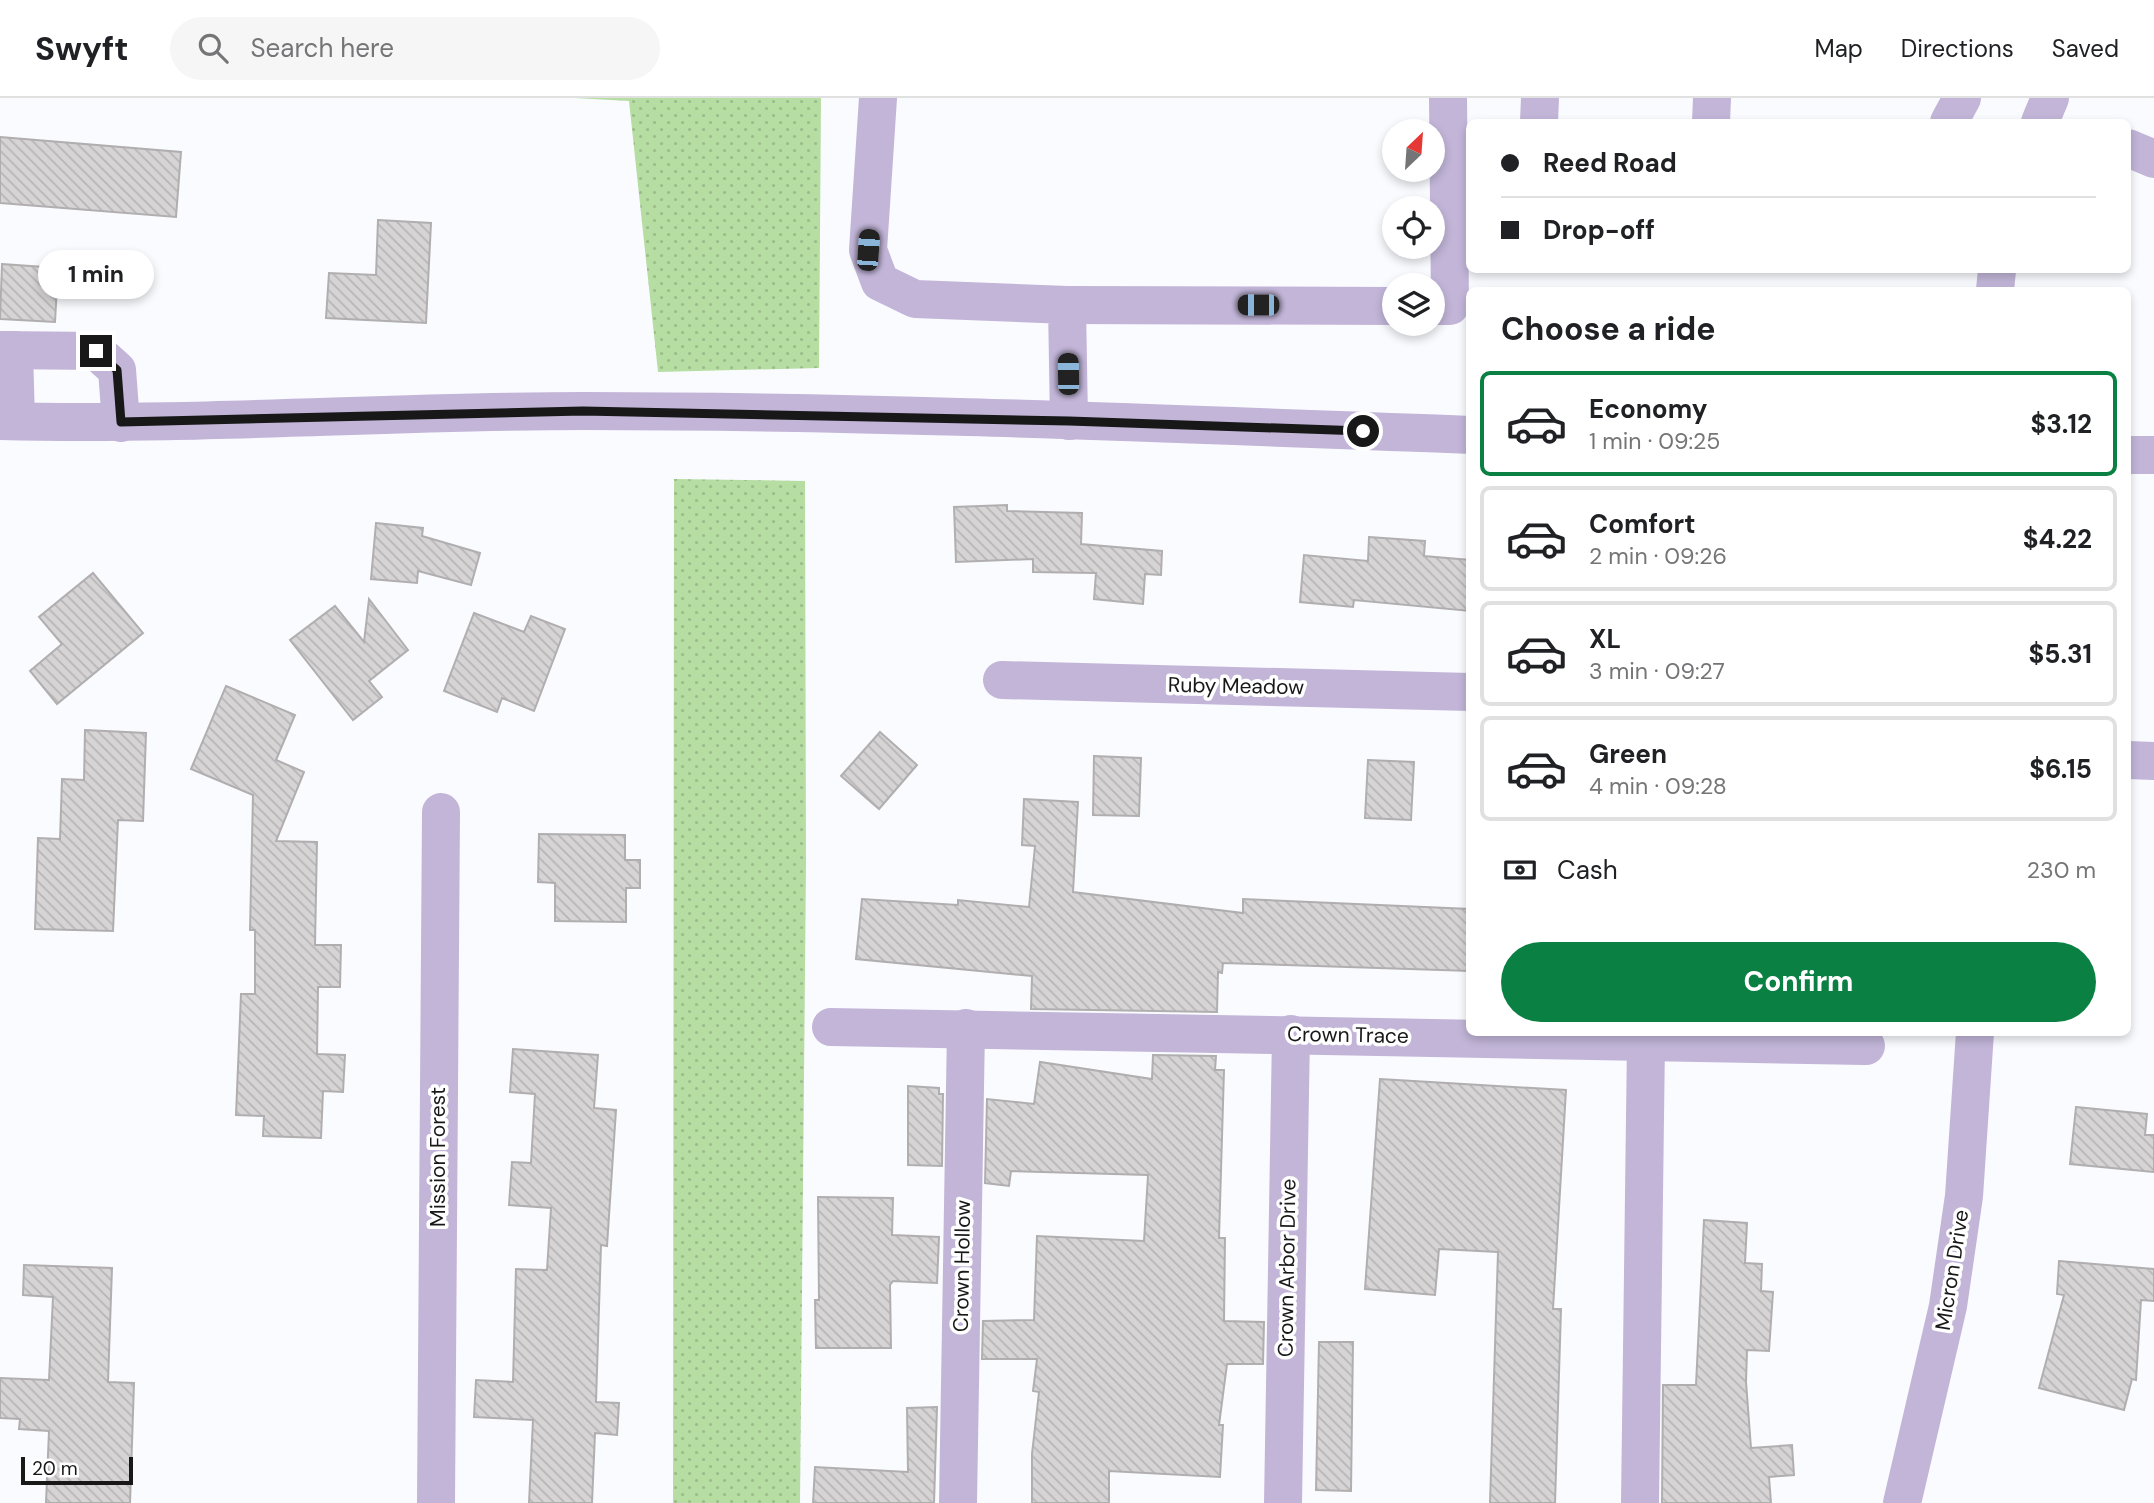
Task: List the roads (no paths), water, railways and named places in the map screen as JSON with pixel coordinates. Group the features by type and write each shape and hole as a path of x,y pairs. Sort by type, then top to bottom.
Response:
{"street":[{"path":"878,98 868,250 880,282 915,299 1067,305 1382,306"},
{"path":"1445,306 1450,306 1459,191 1448,98"},
{"path":"1539,98 1539,119"},
{"path":"1711,119 1712,98"},
{"path":"1951,119 1962,98"},
{"path":"2041,119 2050,98"},
{"path":"2131,149 2154,159"},
{"path":"1067,305 1069,421"},
{"path":"121,422 117,370 96,351 7,350 8,421 121,422 583,411 1069,421 1466,435"},
{"path":"2131,455 2154,455"},
{"name":"Ruby Meadow","path":"1002,680 1466,692"},
{"path":"2131,761 2154,761"},
{"name":"Mission Forest","path":"436,1503 440,812"},
{"name":"Crown Trace","path":"831,1027 1866,1046"},
{"name":"Crown Hollow","path":"958,1503 966,1028"},
{"name":"Crown Arbor Drive","path":"1283,1503 1291,1034"},
{"name":"Micron Drive","path":"1902,1503 1948,1306 1964,1196 1975,1036"},
{"path":"1640,1503 1646,1041"}]}
